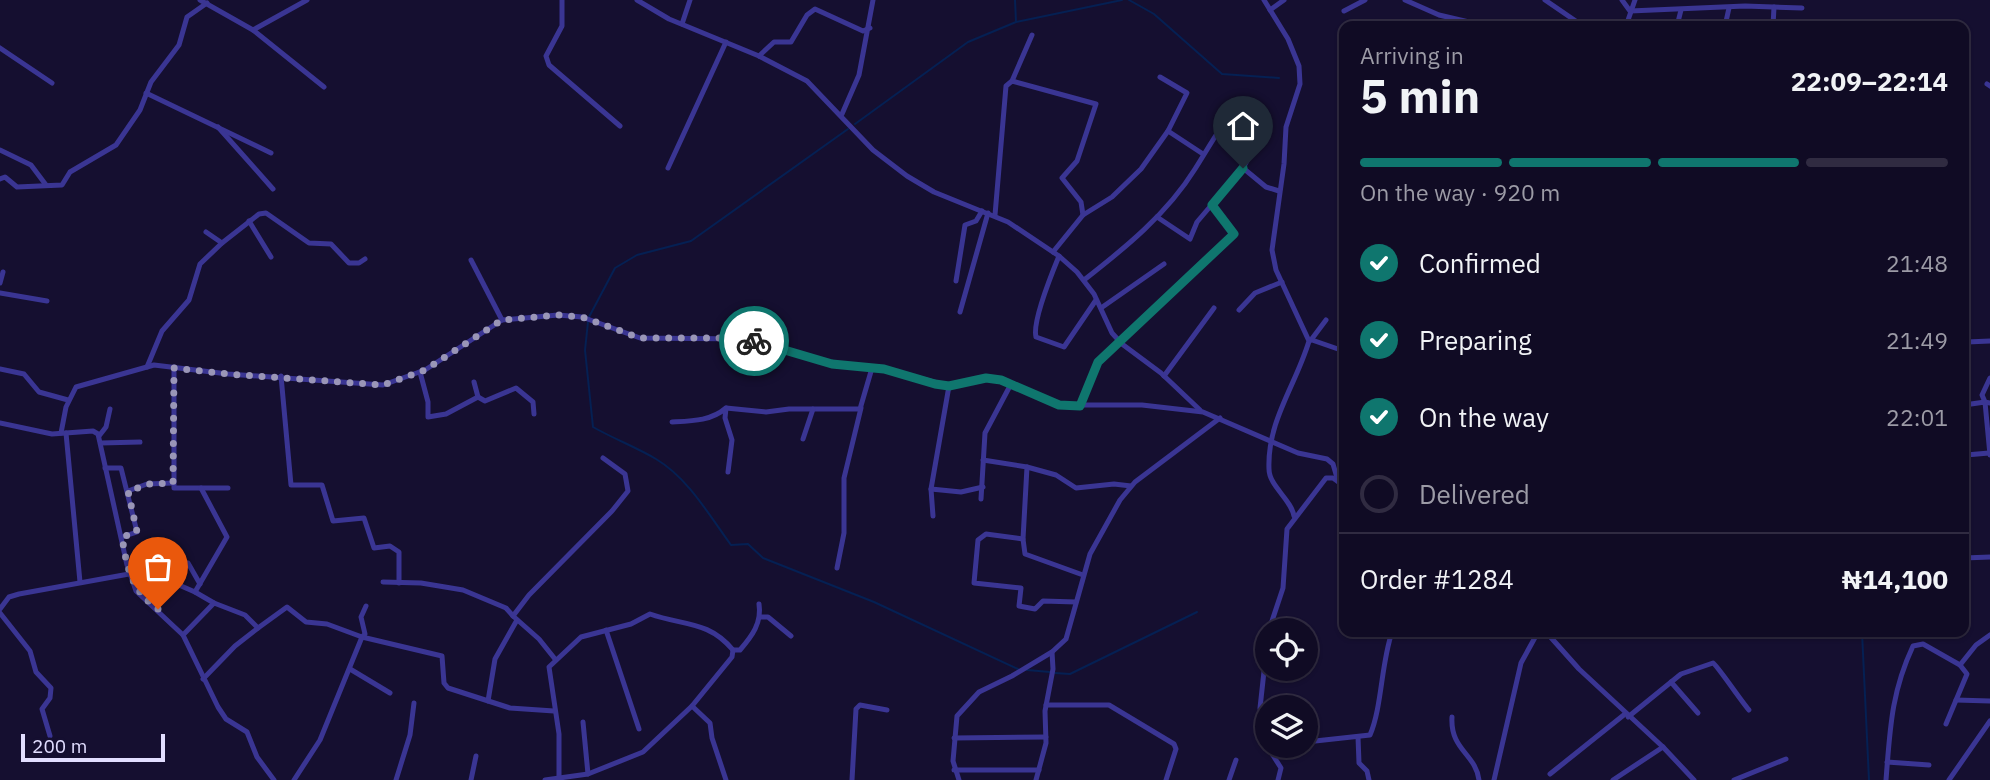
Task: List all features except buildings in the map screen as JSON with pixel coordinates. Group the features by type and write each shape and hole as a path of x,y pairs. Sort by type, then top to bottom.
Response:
{"street":[{"path":"200,0 253,30 324,87"},
{"path":"253,30 307,0"},
{"path":"562,0 562,26 546,56 549,65 620,126"},
{"path":"636,0 807,81 842,114 873,149 907,176 934,192 988,213 1059,256 1084,280 1112,333 1203,412"},
{"path":"682,24 690,0"},
{"path":"842,114 859,75 870,28 873,0"},
{"path":"1264,0 1299,66 1300,76 1286,127 1272,250 1282,282 1310,340 1338,349"},
{"path":"1270,10 1284,0"},
{"path":"1344,11 1365,0"},
{"path":"1405,0 1439,15 1465,21"},
{"path":"1545,0 1576,21"},
{"path":"1622,0 1630,11"},
{"path":"1627,21 1635,0"},
{"path":"1739,7 1742,0"},
{"path":"0,179 5,177 17,187 62,184 76,168 116,145 140,110 146,93 179,45 187,17 207,3"},
{"path":"1773,21 1774,7"},
{"path":"1726,21 1729,8"},
{"path":"1630,11 1802,8"},
{"path":"759,56 774,42 792,42 807,15 815,9 860,30 870,28"},
{"path":"1678,21 1681,10"},
{"path":"960,312 988,213 1006,86 1012,81 1032,35"},
{"path":"668,168 726,42"},
{"path":"0,48 51,83"},
{"path":"1053,252 1083,215 1112,197 1141,169 1168,131 1187,93 1160,77"},
{"path":"1012,81 1096,103 1077,161 1062,178 1081,202 1083,215"},
{"path":"146,93 271,153"},
{"path":"1084,280 1157,217 1195,170 1237,105"},
{"path":"216,125 273,189"},
{"path":"1157,217 1190,239 1197,222 1243,168 1264,130"},
{"path":"1168,131 1203,154"},
{"path":"0,150 31,165 46,185"},
{"path":"1243,168 1266,187 1279,191"},
{"path":"1080,406 1098,362 1234,234 1212,205"},
{"path":"956,281 965,225 988,213"},
{"path":"147,367 162,331 188,300 200,264 259,214 266,214 309,243 331,244 349,263 359,263 365,259"},
{"path":"249,221 271,257"},
{"path":"206,232 222,243"},
{"path":"1059,256 1042,299 1043,308 1034,330 1036,337 1064,347 1096,300"},
{"path":"471,261 502,320"},
{"path":"1101,308 1164,264"},
{"path":"0,283 3,272"},
{"path":"1239,310 1255,293 1282,282"},
{"path":"0,293 47,301"},
{"path":"1164,376 1213,308"},
{"path":"80,582 64,433 68,400 83,382 147,367 383,385 420,372 502,320 558,315 588,319 640,338 747,339 832,364 872,368 949,386 986,378 1011,384 1059,405 1143,405 1203,412 1298,453 1327,459 1333,464 1338,481"},
{"path":"1294,516 1290,502 1269,471 1270,439 1310,340 1326,320"},
{"path":"1969,342 1990,341"},
{"path":"174,368 173,483 176,489 228,488"},
{"path":"672,422 699,420 718,415 726,408 765,412 860,409 872,368"},
{"path":"837,568 844,533 844,478 872,368"},
{"path":"0,369 24,374 38,392 68,400"},
{"path":"420,372 428,402 428,417 446,414 478,397"},
{"path":"281,376 291,485 322,485 332,521 364,518 374,548 390,546 399,552 399,583"},
{"path":"1969,455 1989,454 1988,403 1982,396 1990,378"},
{"path":"474,382 478,397 485,401 516,388 533,402 534,414"},
{"path":"981,499 985,433 1011,384"},
{"path":"933,516 931,489 949,386"},
{"path":"1969,405 1988,403"},
{"path":"726,408 725,418 732,440 728,471"},
{"path":"99,436 106,427 110,409"},
{"path":"803,439 813,410"},
{"path":"959,780 954,770 957,716 974,695 1052,652 1069,635 1090,554 1131,486 1220,418"},
{"path":"0,423 64,433 93,431 99,436 129,574 136,591 183,635 203,679 226,719 247,733 257,757 274,780"},
{"path":"101,443 140,442"},
{"path":"488,701 495,659 529,595 612,511 628,491 628,478 603,458"},
{"path":"983,460 1056,475 1076,488 1114,484 1131,486"},
{"path":"1027,467 1023,539 1026,554 1083,575"},
{"path":"106,468 121,468 128,491 137,532 122,537"},
{"path":"1273,618 1283,588 1286,538 1294,516 1326,478 1338,481"},
{"path":"128,491 150,484 173,483"},
{"path":"931,489 961,492 983,486"},
{"path":"195,592 227,537 201,488"},
{"path":"1023,539 986,534 980,536 974,583 1021,588 1019,606 1035,609 1043,601 1076,602"},
{"path":"1969,558 1989,557 1990,550"},
{"path":"50,736 42,709 50,698 51,688 36,672 30,650 0,611 9,597 129,574 167,563 185,563 200,584"},
{"path":"172,582 245,615 258,628"},
{"path":"383,582 463,590 506,608 539,639 555,659"},
{"path":"183,635 214,603"},
{"path":"559,777 559,734 550,667 555,659 582,637 653,614 666,621 698,624 713,630 733,650 740,650 761,617 759,604"},
{"path":"294,780 328,726 365,634 361,617 366,606"},
{"path":"203,679 235,646 287,607 306,622 327,624 362,637 442,656 444,686 510,708 554,711"},
{"path":"761,617 768,617 791,636"},
{"path":"606,630 639,729"},
{"path":"1960,665 1976,645 1990,635"},
{"path":"1318,741 1358,737 1372,732 1384,659 1391,637"},
{"path":"1494,780 1521,663 1535,637"},
{"path":"1551,637 1694,780"},
{"path":"1886,780 1889,726 1898,677 1913,646 1923,644 1960,665 1967,674 1946,724"},
{"path":"548,779 579,777 643,752 692,706 732,657 733,650"},
{"path":"1037,780 1046,737 1046,705 1052,673 1052,652"},
{"path":"1550,774 1688,671 1716,664 1731,690 1749,710"},
{"path":"350,669 390,693"},
{"path":"1671,682 1698,713"},
{"path":"1956,701 1990,701"},
{"path":"397,780 410,735 415,703"},
{"path":"852,780 856,709 860,705 887,709"},
{"path":"1046,705 1109,705 1174,744 1176,749 1166,780"},
{"path":"692,706 710,723 712,738 726,780"},
{"path":"1452,718 1453,737 1476,768 1479,780"},
{"path":"1950,780 1990,721"},
{"path":"583,722 588,774"},
{"path":"954,738 1046,737"},
{"path":"1358,737 1359,763 1367,771 1369,780"},
{"path":"1613,780 1663,747"},
{"path":"471,780 476,756"},
{"path":"1276,758 1280,765 1279,780"},
{"path":"1734,780 1786,759"},
{"path":"1230,780 1236,760"},
{"path":"1887,762 1929,765"},
{"path":"954,770 1039,770"}],"waterway":[{"path":"1015,0 1016,22"},
{"path":"855,124 968,42 1016,22 1122,0"},
{"path":"1129,0 1154,14 1222,74 1279,78"},
{"path":"589,317 615,268 637,255 691,241 848,129"},
{"path":"588,322 585,350 593,427 668,467 697,498 731,545 748,544 763,558 874,602 1018,669"},
{"path":"1055,673 1070,674 1197,612"},
{"path":"1862,637 1869,780"},
{"path":"1027,670 1050,672"}],"way so far":[{"path":"158,609 136,591 129,574 122,537 137,532 128,491 150,484 173,483 174,368 182,366 228,374 289,376 383,385 425,370 502,320 558,315 582,317 609,330 640,338 731,338 754,341"}],"route":[{"path":"754,341 832,364 884,369 935,384 949,386 993,378 1045,401 1069,407 1080,406 1083,392 1098,362 1199,264 1234,234 1212,205 1243,168"}]}
